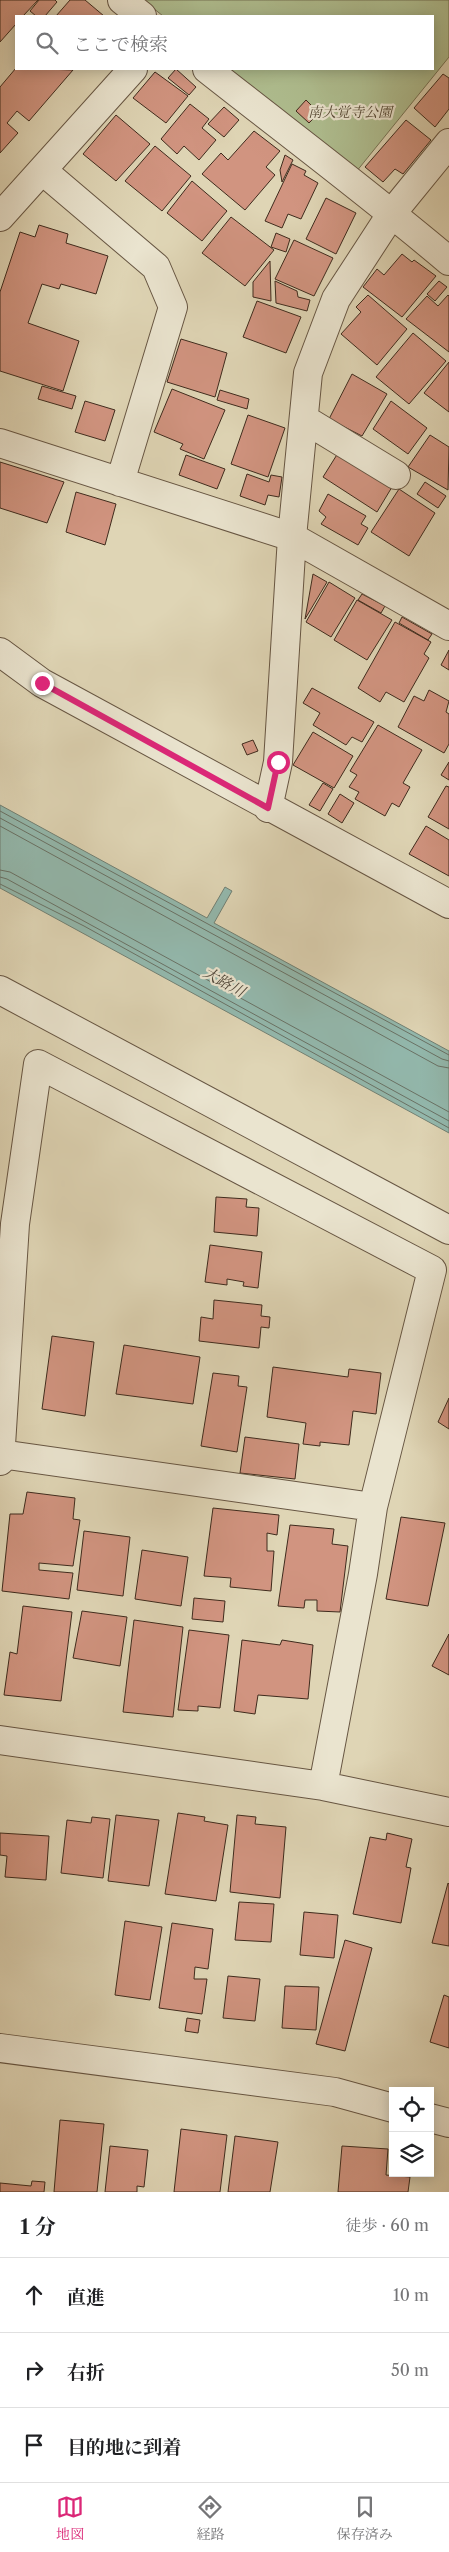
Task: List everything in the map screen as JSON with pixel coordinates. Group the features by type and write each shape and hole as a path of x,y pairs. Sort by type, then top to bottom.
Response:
{"street":[{"path":"122,0 141,15"},
{"path":"0,217 132,70"},
{"path":"208,70 392,213 449,262"},
{"path":"268,808 278,762 292,537 308,373 336,299 392,213 449,143"},
{"path":"42,171 156,268 173,307 120,482"},
{"path":"304,419 396,475"},
{"path":"0,443 292,537 449,626"},
{"path":"0,652 42,683 268,808 449,904"},
{"path":"0,990 449,1230"},
{"path":"323,1786 374,1507 432,1270 38,1064 7,1221 0,1458 374,1507"},
{"path":"0,1740 323,1786 449,1812"},
{"path":"0,2048 335,2092 389,2107"},
{"path":"434,2119 449,2123"}],"green space":[{"name":"南大覚寺公園","path":"143,0 449,0 449,57 356,172 229,70 434,70 434,15 162,15"}],"water":[{"name":"大路川","path":"0,805 207,918 225,887 232,891 214,923 449,1051 449,1133 0,888"}],"building":[{"path":"0,0 38,0 24,15 15,15 15,25 0,42"},
{"path":"39,0 55,0 57,2 46,15 35,15 30,11"},
{"path":"70,0 85,0 103,15 57,15"},
{"path":"15,69 73,70 29,121 17,111 7,123 18,133 0,153 0,87"},
{"path":"177,70 196,87 189,95 168,78"},
{"path":"155,72 188,96 166,123 133,98"},
{"path":"443,74 449,78 449,109 435,127 414,108"},
{"path":"306,100 319,113 309,123 296,111"},
{"path":"190,104 209,119 202,128 216,140 199,160 184,146 177,154 161,139"},
{"path":"224,107 239,120 224,137 208,124"},
{"path":"116,115 150,144 116,181 83,154"},
{"path":"406,120 431,140 403,174 395,169 383,182 365,167"},
{"path":"254,131 280,151 266,167 275,175 245,210 202,174 221,153 228,160"},
{"path":"155,146 191,176 162,211 125,181"},
{"path":"285,155 293,160 282,182 280,170"},
{"path":"292,164 306,171 304,175 318,183 301,219 288,214 282,228 265,221"},
{"path":"192,181 227,211 202,241 167,213"},
{"path":"326,198 356,213 336,254 306,239"},
{"path":"231,217 274,250 245,286 202,253"},
{"path":"39,225 68,234 66,243 108,256 96,294 61,284 59,289 42,284 28,323 79,341 63,391 0,371 0,292 20,232 35,237"},
{"path":"276,233 290,239 286,252 271,247"},
{"path":"294,240 333,258 314,296 275,279"},
{"path":"402,254 436,276 402,317 363,287 377,269 384,275"},
{"path":"270,261 271,301 253,297 253,282"},
{"path":"275,281 297,291 298,297 310,300 307,311 276,303"},
{"path":"439,281 447,287 435,301 427,294"},
{"path":"368,295 407,329 377,365 341,334 361,312 356,307"},
{"path":"448,295 449,352 406,319 427,296 438,306"},
{"path":"257,301 301,317 286,353 243,337"},
{"path":"413,333 446,361 409,404 376,377"},
{"path":"181,339 227,353 215,397 167,382"},
{"path":"449,362 449,412 424,393"},
{"path":"352,374 387,394 362,436 329,419"},
{"path":"42,386 76,396 72,409 38,399"},
{"path":"172,389 225,410 204,459 180,449 183,444 154,432"},
{"path":"220,390 249,399 247,409 217,400"},
{"path":"85,401 115,410 105,441 75,432"},
{"path":"391,401 427,428 408,454 373,429"},
{"path":"248,415 285,428 268,477 231,464"},
{"path":"430,435 449,447 448,490 408,467"},
{"path":"338,453 392,487 377,512 323,477"},
{"path":"186,455 225,469 217,489 179,475"},
{"path":"0,462 64,482 47,523 0,508"},
{"path":"247,474 269,482 271,475 282,477 279,497 268,495 265,505 240,496"},
{"path":"425,482 446,496 438,508 417,494"},
{"path":"399,489 435,513 409,556 371,532"},
{"path":"76,492 116,504 105,545 66,532"},
{"path":"328,494 366,516 361,524 368,528 358,545 321,524 326,517 319,511"},
{"path":"313,574 327,582 305,619"},
{"path":"329,582 355,598 331,637 306,622"},
{"path":"362,594 385,606 381,613 358,600"},
{"path":"357,600 392,620 367,660 334,640"},
{"path":"402,617 432,634 428,640 399,623"},
{"path":"395,622 431,642 424,654 429,658 404,702 386,692 380,702 358,688"},
{"path":"449,650 449,670 441,665"},
{"path":"312,688 374,722 362,742 352,737 346,745 313,725 320,713 303,703"},
{"path":"429,690 449,701 446,712 449,714 449,744 444,753 398,727 414,696 424,701"},
{"path":"378,725 422,750 403,783 410,787 399,807 392,803 385,816 355,799 359,792 349,787 357,775 350,771"},
{"path":"313,732 353,756 334,788 293,765"},
{"path":"253,740 258,751 247,755 242,744"},
{"path":"449,762 449,780 441,775"},
{"path":"323,783 333,789 320,811 309,805"},
{"path":"446,786 449,787 449,829 428,817"},
{"path":"340,794 354,803 342,823 328,814"},
{"path":"426,826 449,840 449,876 409,854"},
{"path":"216,1197 247,1199 246,1207 259,1208 257,1236 214,1232"},
{"path":"210,1245 262,1252 258,1288 243,1286 244,1282 227,1279 227,1285 205,1282"},
{"path":"214,1300 262,1305 261,1316 270,1317 269,1328 261,1327 259,1348 199,1341 201,1317 213,1319"},
{"path":"52,1336 94,1342 85,1416 42,1409"},
{"path":"124,1345 200,1357 193,1404 116,1394"},
{"path":"273,1367 348,1377 349,1369 381,1373 376,1414 353,1411 349,1445 320,1442 320,1446 303,1444 306,1423 267,1417"},
{"path":"213,1373 239,1376 238,1386 247,1387 237,1452 201,1446"},
{"path":"449,1398 449,1429 438,1422"},
{"path":"245,1437 299,1444 295,1479 240,1473"},
{"path":"27,1492 75,1498 73,1519 80,1520 73,1566 39,1563 39,1570 73,1573 69,1599 2,1591 10,1514 23,1514"},
{"path":"213,1508 279,1515 277,1535 267,1533 267,1551 274,1551 271,1591 230,1587 231,1578 204,1576"},
{"path":"401,1517 445,1523 428,1606 386,1599"},
{"path":"290,1525 334,1529 332,1544 348,1546 340,1612 317,1611 317,1600 305,1600 304,1608 278,1606"},
{"path":"84,1531 130,1537 123,1596 77,1590"},
{"path":"142,1550 188,1557 181,1606 135,1599"},
{"path":"194,1598 225,1601 223,1622 192,1619"},
{"path":"23,1606 72,1612 61,1701 4,1695 10,1652 17,1654"},
{"path":"82,1611 127,1617 120,1666 73,1658"},
{"path":"134,1620 183,1627 173,1717 123,1712"},
{"path":"189,1630 229,1635 220,1708 198,1706 198,1711 178,1710"},
{"path":"449,1634 449,1675 432,1666"},
{"path":"242,1640 280,1645 282,1640 313,1645 308,1699 258,1695 255,1714 234,1711"},
{"path":"178,1813 205,1817 204,1821 228,1825 216,1901 165,1894"},
{"path":"116,1815 159,1820 149,1886 108,1881"},
{"path":"237,1815 256,1817 255,1824 286,1827 280,1898 230,1892"},
{"path":"92,1817 110,1819 103,1878 61,1873 67,1820 91,1823"},
{"path":"0,1833 49,1836 46,1880 5,1877 7,1856 0,1855"},
{"path":"387,1833 412,1839 406,1867 411,1868 401,1923 353,1914 370,1837 386,1840"},
{"path":"449,1884 449,1946 432,1943"},
{"path":"239,1902 274,1904 271,1942 235,1940"},
{"path":"304,1912 338,1915 334,1958 300,1955"},
{"path":"125,1921 162,1927 150,2000 115,1995"},
{"path":"172,1923 213,1929 208,1969 195,1967 194,1979 207,1979 202,2014 159,2008"},
{"path":"345,1940 372,1948 345,2051 316,2044"},
{"path":"228,1976 260,1979 255,2021 223,2018"},
{"path":"285,1986 319,1987 316,2030 282,2028"},
{"path":"444,1995 449,1997 449,2048 430,2042"},
{"path":"187,2018 200,2020 198,2033 185,2031"},
{"path":"60,2120 104,2124 97,2192 54,2192"},
{"path":"181,2129 227,2135 220,2192 174,2192"},
{"path":"235,2136 278,2142 270,2192 228,2192"},
{"path":"110,2146 148,2150 144,2187 137,2186 137,2192 105,2192"},
{"path":"342,2146 388,2149 386,2175 389,2177 410,2177 408,2192 338,2192"},
{"path":"32,2181 45,2182 44,2192 0,2192 0,2183 31,2186"}],"route":[{"path":"42,683 268,808 278,762"}]}
